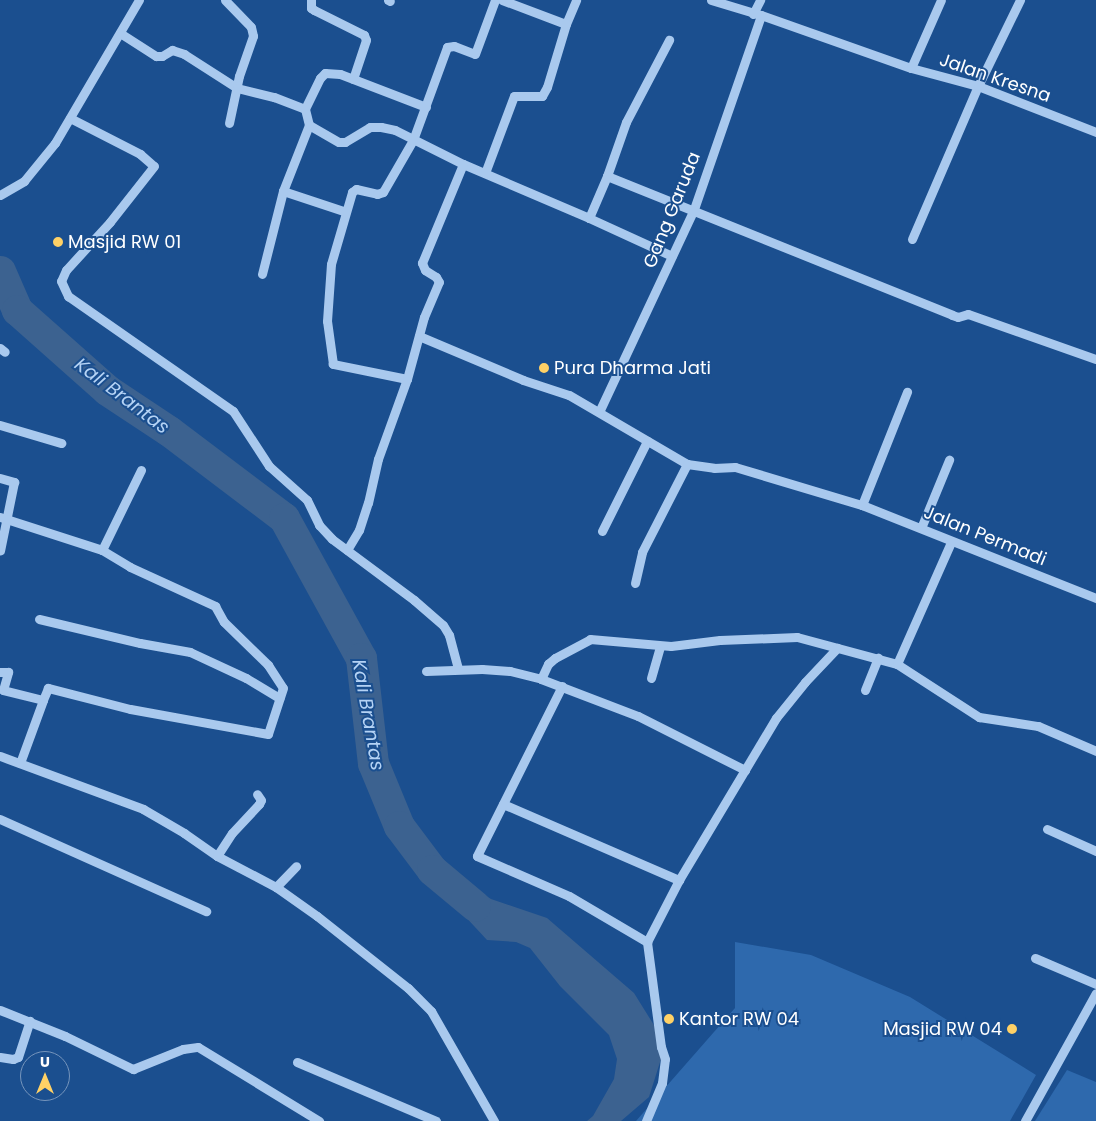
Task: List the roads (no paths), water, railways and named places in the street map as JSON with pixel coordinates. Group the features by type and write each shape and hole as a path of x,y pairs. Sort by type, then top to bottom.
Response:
{"street":[{"path":"0,195 32,174 70,118 139,0"},
{"path":"225,0 251,27 253,36 238,76 229,123"},
{"path":"312,0 311,8 314,10 364,34 366,40 353,79"},
{"path":"406,379 336,365 330,360 327,289 330,264 350,195 356,189 381,194 413,140 447,47 454,46 475,54 495,0"},
{"path":"502,0 566,24"},
{"path":"485,173 514,96 542,96 547,87 566,24 576,0"},
{"name":"Jalan Kresna","path":"711,0 911,68 978,86 1096,132"},
{"name":"Gang Garuda","path":"599,412 694,209 757,15 760,0"},
{"path":"911,68 941,0"},
{"path":"912,239 978,86 1020,0"},
{"path":"120,33 156,56 162,56 172,50 184,54 237,88 274,97 306,109"},
{"path":"589,218 607,176 624,127 669,40"},
{"path":"262,274 283,191 309,125 306,109 320,78 325,73 340,74 426,107"},
{"path":"70,118 140,154 154,166 110,222 66,270 61,281 68,296 233,411 269,466 307,500 319,525 347,550 414,600 443,625 449,635 458,668"},
{"path":"309,125 339,142 345,142 370,127 381,127 672,256"},
{"path":"347,550 359,530 368,503 378,459 406,379 418,336 439,282 436,277 425,270 423,266 424,258 463,164"},
{"path":"607,176 694,209 952,315 958,317 968,314 1096,359"},
{"path":"283,191 346,212"},
{"path":"418,336 523,380 569,395 687,464 642,552 635,583"},
{"path":"862,505 907,392"},
{"path":"0,425 60,443"},
{"path":"602,531 647,441"},
{"path":"921,528 949,460"},
{"name":"Jalan Permadi","path":"687,464 714,468 735,467 862,505 951,542 1096,598"},
{"path":"102,550 141,470"},
{"path":"0,478 14,482 3,518 0,551"},
{"path":"3,518 102,550 130,567 215,606 224,622 268,665 283,688 268,734 130,709 48,688 20,763"},
{"path":"897,664 951,542"},
{"path":"40,619 140,643 190,652 246,678 279,698"},
{"path":"541,679 548,664 590,639 660,646 797,637 812,639 837,648 897,664 979,717 1038,726 1096,751"},
{"path":"652,678 660,646"},
{"path":"646,1121 662,1083 665,1059 661,1048 647,942 679,880 776,718 805,682 837,648"},
{"path":"865,690 878,658"},
{"path":"426,671 458,668 510,671 541,679 638,716 745,770"},
{"path":"0,672 8,672 3,690 43,700"},
{"path":"562,686 477,856 569,896 647,942"},
{"path":"0,756 143,809 184,833 217,856 276,887 408,988 428,1008 494,1121"},
{"path":"217,856 232,833 259,804 261,800 257,794"},
{"path":"502,804 679,880"},
{"path":"0,819 206,911"},
{"path":"1047,829 1096,851"},
{"path":"276,887 296,866"},
{"path":"1035,958 1096,984"},
{"path":"1025,1121 1096,993"},
{"path":"0,1010 65,1036 133,1070 183,1049 198,1047 319,1121"},
{"path":"0,1057 13,1060 18,1057 30,1022"},
{"path":"297,1062 436,1121"}],"waterway":[{"name":"Kali Brantas","path":"0,271 17,310 107,390 169,431 284,518 361,658 373,763 399,826 432,870 475,906"}],"place":[{"name":"Masjid RW 01","path":"58,242"},
{"name":"Pura Dharma Jati","path":"544,368"},
{"name":"Kantor RW 04","path":"669,1019"},
{"name":"Masjid RW 04","path":"1012,1029"}]}
